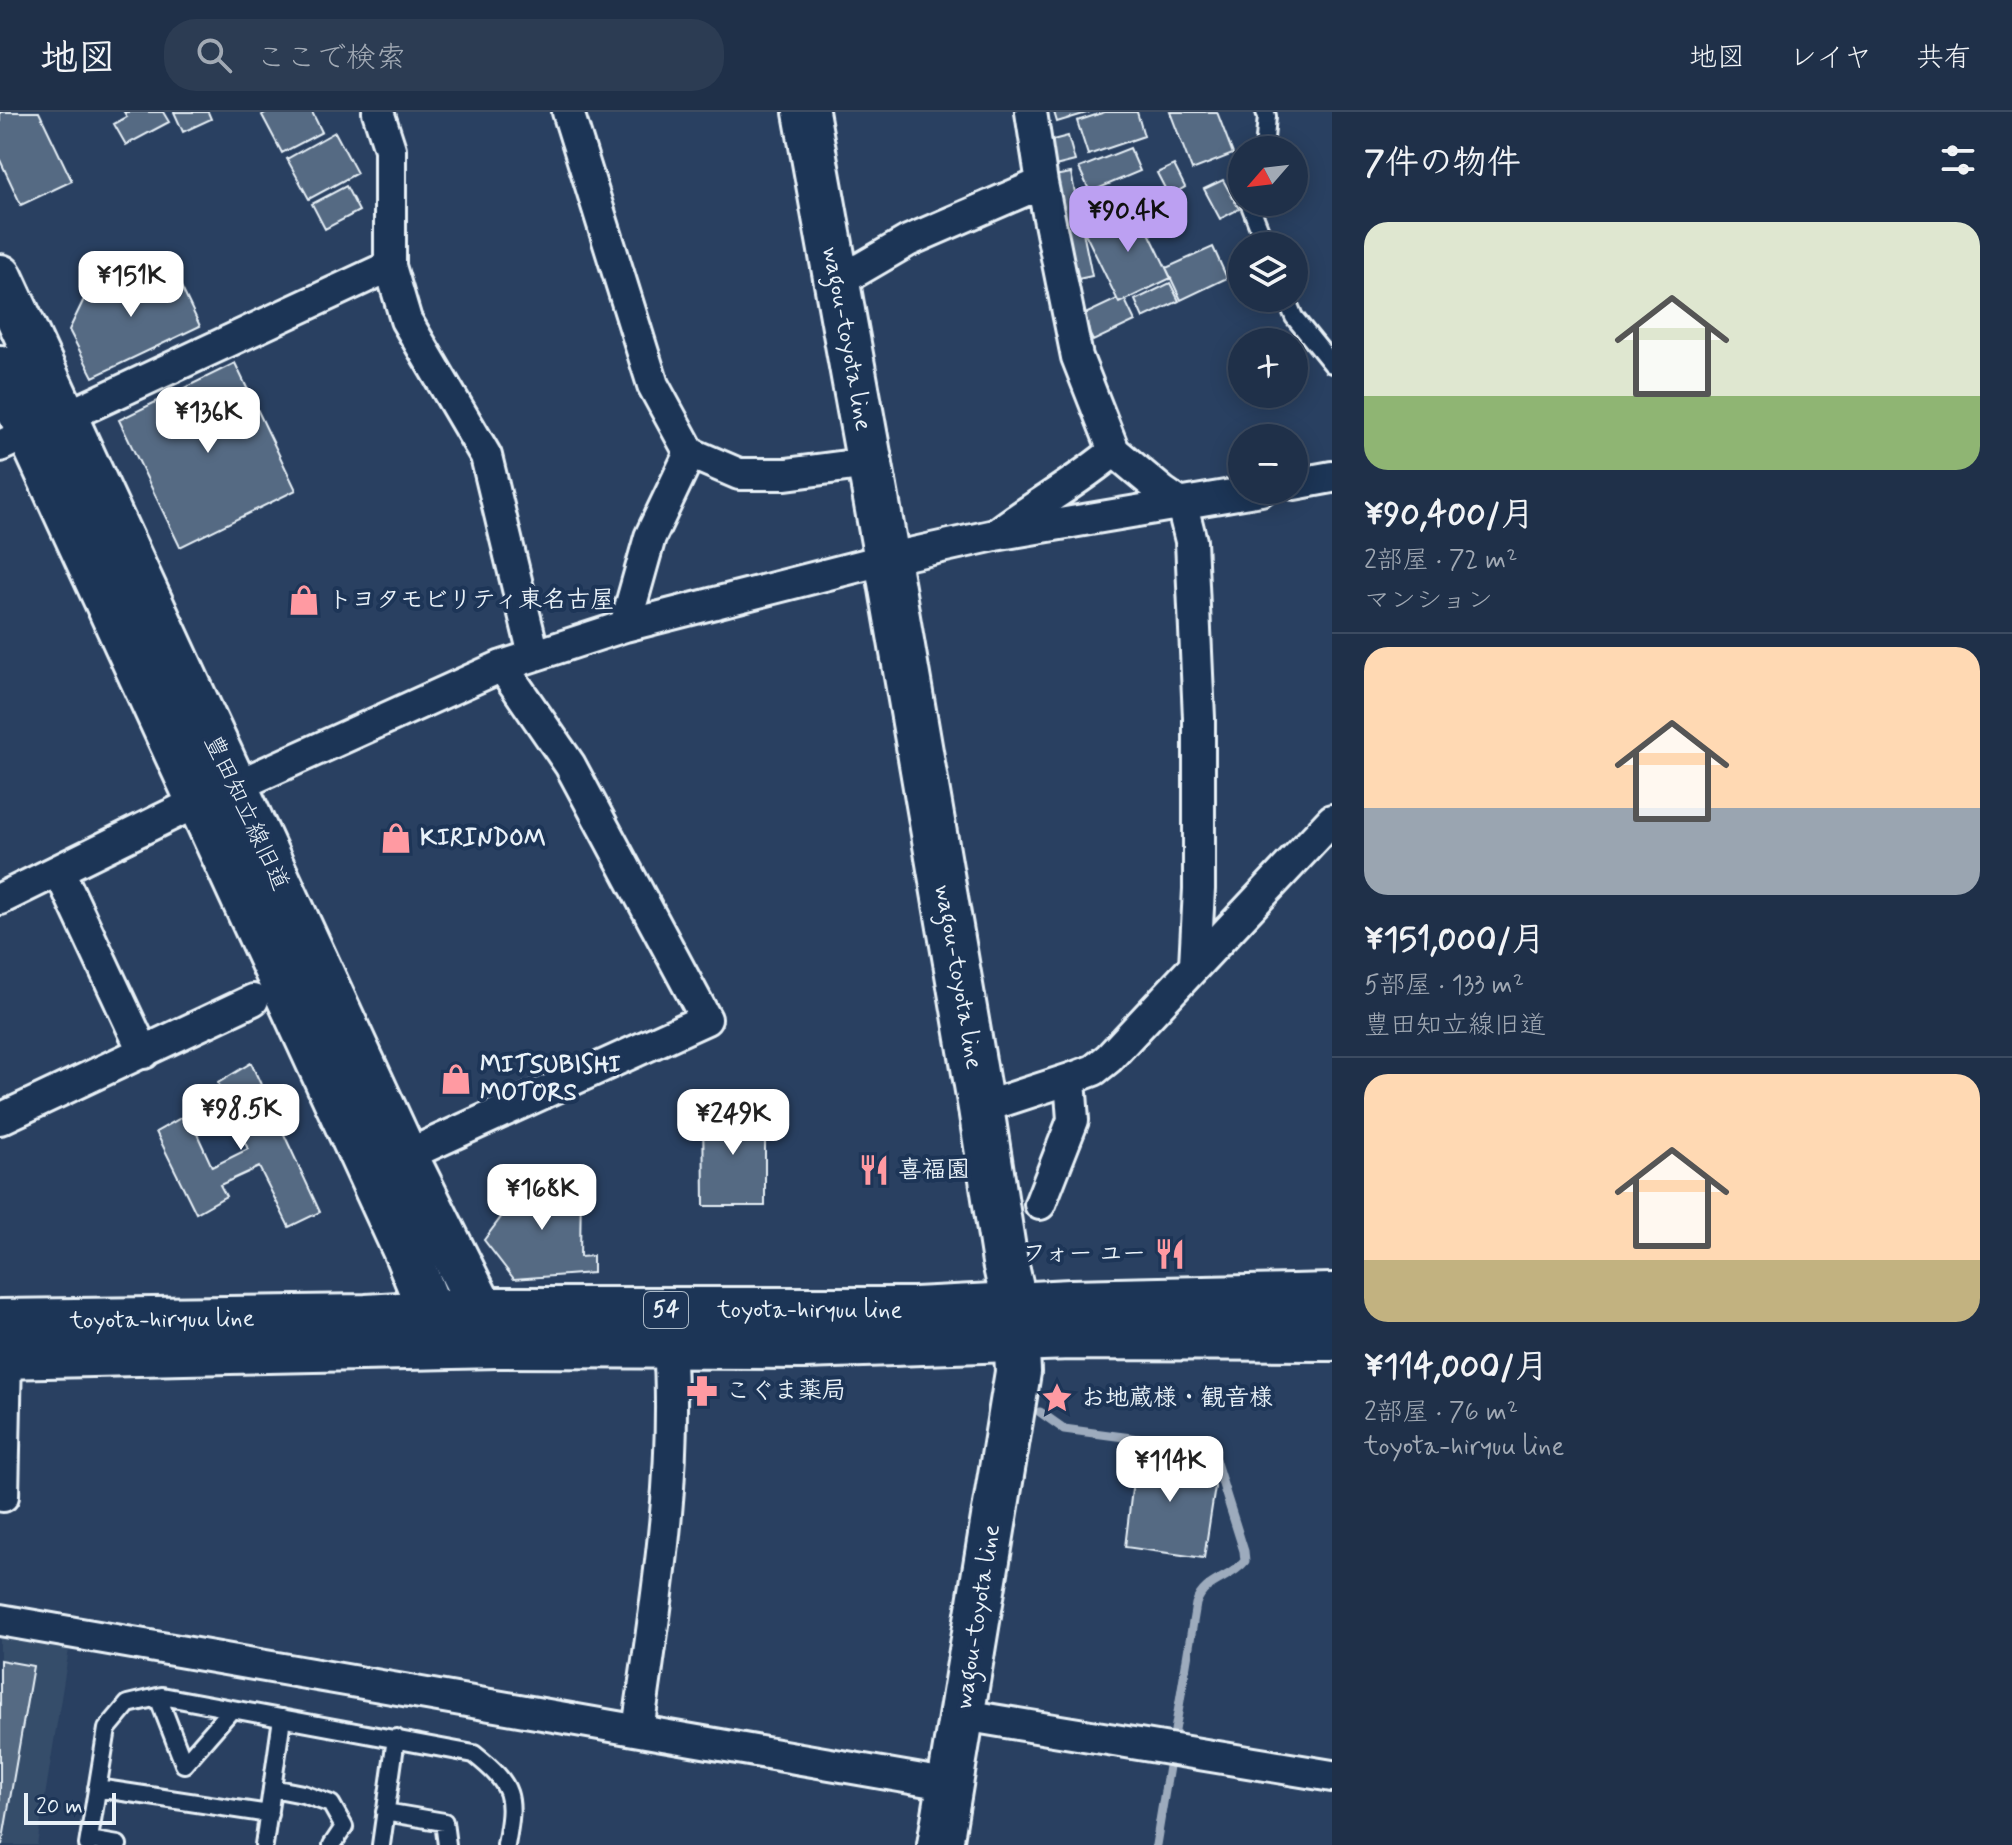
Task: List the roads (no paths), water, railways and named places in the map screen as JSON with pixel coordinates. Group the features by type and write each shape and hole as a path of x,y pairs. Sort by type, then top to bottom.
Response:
{"main road":[{"name":"wagou-toyota line","path":"806,112 887,559 1016,1322 1018,1372 940,1845"},
{"name":"豊田知立線旧道","path":"0,277 31,432"},
{"name":"豊田知立線旧道","path":"0,368 491,1328"},
{"name":"豊田知立線旧道","path":"216,794 437,1330"},
{"name":"toyota-hiryuu line","path":"491,1328 669,1346 804,1346 1016,1322 1071,1302 1332,1296"},
{"name":"toyota-hiryuu line","path":"2,1345 915,1310 1016,1322 1071,1337 1332,1338"}],"street":[{"path":"378,112 390,149 390,266 406,320 486,456 534,655"},
{"path":"568,112 653,385 690,453 739,474 786,474 869,463"},
{"path":"1031,112 1077,357 1114,451 1182,505 1191,541 1199,718 1199,889 1195,965"},
{"path":"836,283 908,241 1042,183"},
{"path":"31,432 390,266"},
{"path":"995,535 1090,472 1114,451"},
{"path":"625,626 650,537 690,453"},
{"path":"1308,481 1332,477"},
{"path":"0,899 216,794 502,666 534,655 625,626 887,559 995,535 1228,496"},
{"path":"405,1156 706,1019 570,765 502,666"},
{"path":"981,1108 1094,1070 1109,1058 1332,820"},
{"path":"59,871 144,1053"},
{"path":"0,1119 253,1000"},
{"path":"1040,1204 1073,1120 1070,1079"},
{"path":"2,1345 3,1496"},
{"path":"638,1730 655,1615 666,1500 673,1403 669,1346"},
{"path":"0,1620 951,1785"},
{"path":"963,1715 1332,1776"}],"lane":[{"path":"1265,112 1265,136"},
{"path":"1292,312 1332,364"},
{"path":"158,1697 184,1764 232,1709"},
{"path":"118,1845 88,1843 107,1729 128,1704 158,1697 474,1754 497,1773 509,1791 512,1812 506,1845"},
{"path":"264,1845 282,1718"},
{"path":"381,1845 396,1738"},
{"path":"97,1788 269,1814"},
{"path":"272,1788 331,1804 344,1827 332,1845"},
{"path":"385,1812 444,1822 447,1845"}],"waterway":[{"path":"1040,1412 1064,1429 1191,1446 1213,1453 1244,1551 1245,1561 1205,1589 1196,1604 1156,1845"}],"place":[{"name":"トヨタモビリティ東名古屋","path":"304,600"},
{"name":"KIRINDOM","path":"396,838"},
{"name":"MITSUBISHI MOTORS","path":"456,1079"},
{"name":"喜福園","path":"874,1170"},
{"name":"フォー ユー","path":"1170,1254"},
{"name":"こぐま薬局","path":"702,1391"},
{"name":"お地蔵様・観音様","path":"1057,1398"}]}
